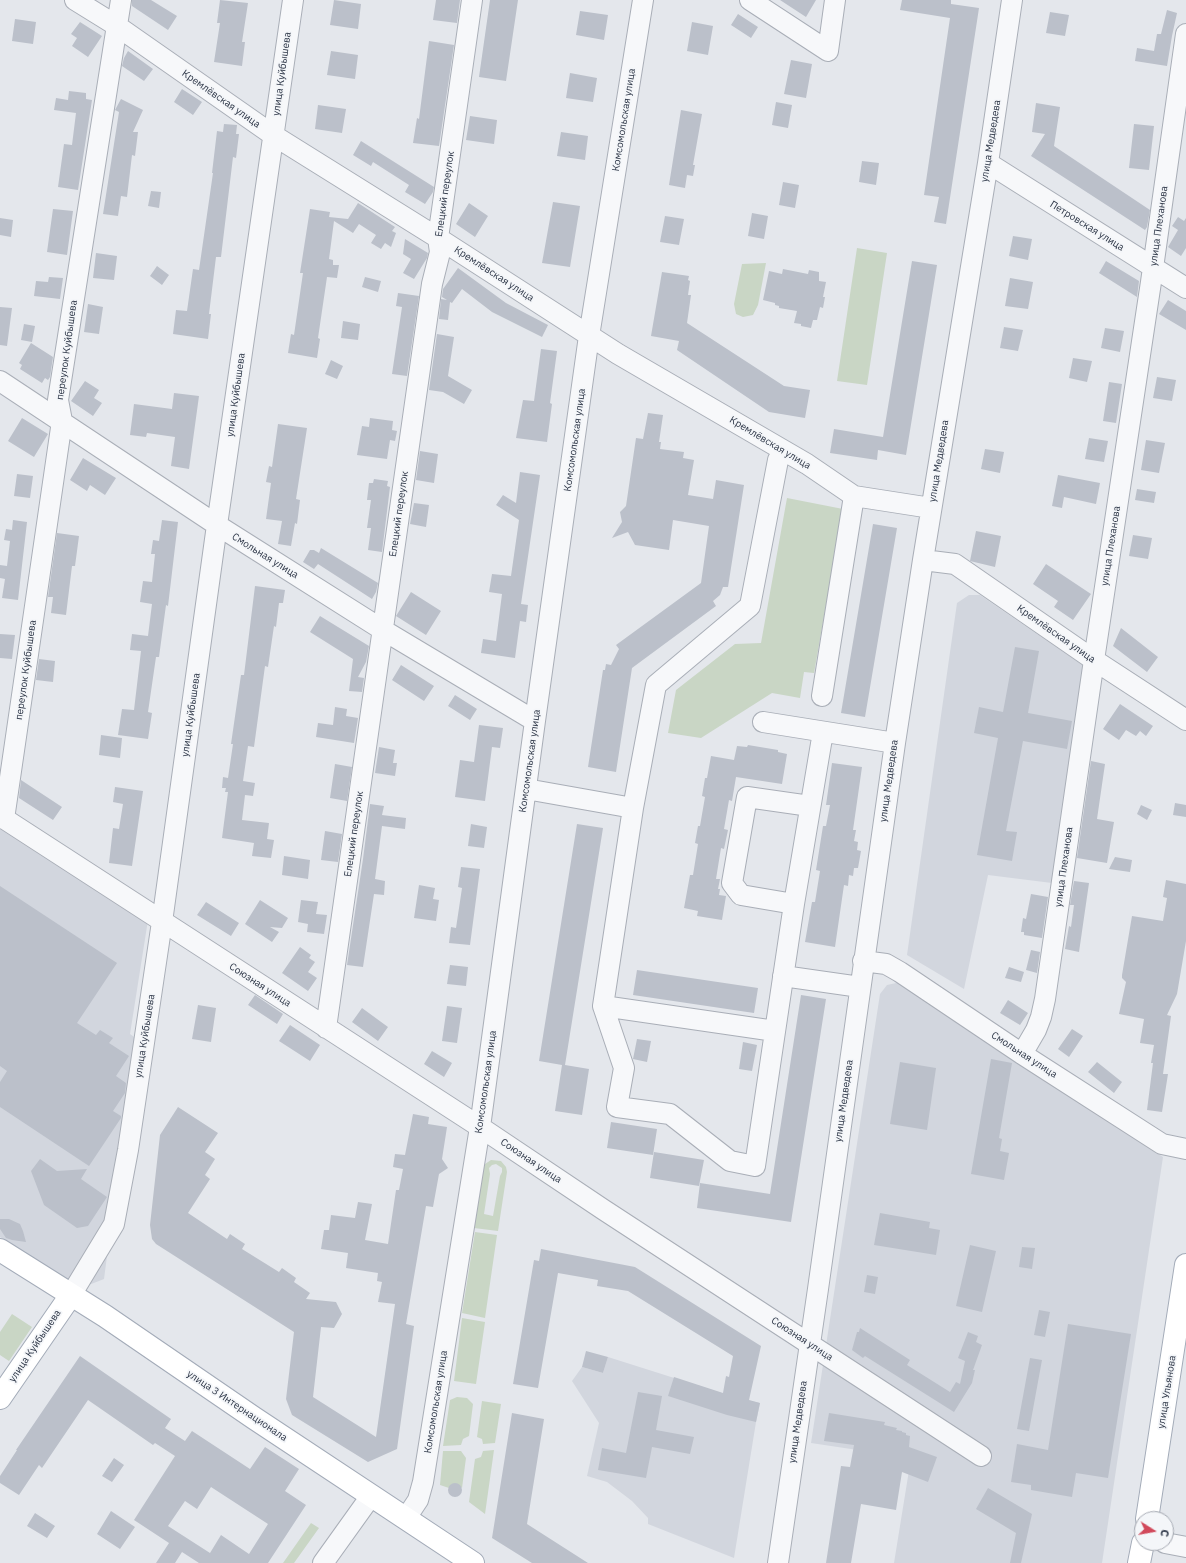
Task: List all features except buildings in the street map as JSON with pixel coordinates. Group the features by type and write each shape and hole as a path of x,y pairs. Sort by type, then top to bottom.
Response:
{"main road":[{"name":"улица 3 Интернационала","path":"0,1250 105,1316 254,1418 473,1563"},
{"name":"улица Ульянова","path":"1148,1511 1186,1264"},
{"name":"улица Куйбышева","path":"0,1398 71,1295"},
{"path":"1139,1563 1141,1551"}],"street":[{"name":"Кремлёвская улица","path":"75,0 117,26 273,135 438,238 589,336 783,450 854,496 931,508"},
{"name":"переулок Куйбышева","path":"2,818 62,421 58,400 121,0"},
{"name":"улица Куйбышева","path":"71,1295 114,1224 128,1150 162,922 217,525 293,0"},
{"name":"Елецкий переулок","path":"326,1028 430,292 440,252 438,238 472,0"},
{"name":"Комсомольская улица","path":"406,1518 418,1500 423,1482 480,1127 589,336 643,0"},
{"path":"750,0 828,51 835,0"},
{"name":"улица Медведева","path":"778,1563 895,743 931,508 988,163 1012,0"},
{"name":"улица Плеханова","path":"1022,1054 1041,1017 1045,999 1186,34"},
{"name":"Петровская улица","path":"988,163 1186,288"},
{"name":"Смольная улица","path":"0,381 217,525 383,630 535,721"},
{"path":"783,450 778,460 750,606 656,685 633,808 603,1006 624,1068 617,1107 670,1114 730,1162 755,1166 794,904 823,732"},
{"path":"822,696 854,496"},
{"name":"Кремлёвская улица","path":"923,560 956,564 1094,660 1186,720"},
{"path":"763,722 895,743"},
{"path":"526,789 633,808"},
{"path":"794,904 741,895 732,883 733,875 747,796 810,806"},
{"name":"Союзная улица","path":"2,818 480,1127 981,1456"},
{"name":"Смольная улица","path":"863,961 886,964 900,972 1022,1054 1162,1144 1186,1149"},
{"path":"783,976 860,987"},
{"path":"603,1006 775,1031"},
{"path":"324,1563 371,1496"},
{"path":"1174,1545 1186,1547"}],"shaded area":[{"path":"969,595 980,595 1088,669 1052,883 988,875 964,989 907,955 957,603"},
{"path":"0,824 148,920 130,1034 141,1042 112,1218 104,1279 81,1288 0,1237"},
{"path":"901,982 1006,1050 1163,1157 1102,1563 894,1563 911,1458 811,1443 880,994 887,985"},
{"path":"608,1357 731,1396 760,1403 734,1558 648,1524 648,1518 632,1501 607,1482 587,1476 599,1423 572,1381 582,1367 603,1373"}],"green space":[{"path":"857,248 887,253 867,385 837,381"},
{"path":"766,263 758,305 753,315 743,317 736,314 734,304 742,264"},
{"path":"787,498 843,509 814,673 804,672 800,698 772,693 701,738 668,733 676,690 735,644 761,643"},
{"path":"491,1160 501,1161 506,1167 507,1172 498,1231 474,1228 485,1164","holes":["496,1164 502,1168 493,1216 484,1214 490,1174 489,1168"]},
{"path":"475,1232 497,1235 485,1318 462,1313"},
{"path":"12,1314 32,1327 9,1361 0,1355 0,1332"},
{"path":"462,1318 485,1322 476,1384 454,1381"},
{"path":"457,1397 467,1398 473,1404 469,1436 463,1439 461,1445 443,1446 450,1400"},
{"path":"482,1401 501,1404 495,1443 483,1444 482,1439 477,1437"},
{"path":"494,1450 485,1514 469,1502 475,1459 481,1457 483,1451"},
{"path":"443,1451 461,1451 466,1458 462,1488 457,1484 452,1484 449,1488 440,1485"},
{"path":"311,1523 319,1528 294,1563 283,1563"}]}
